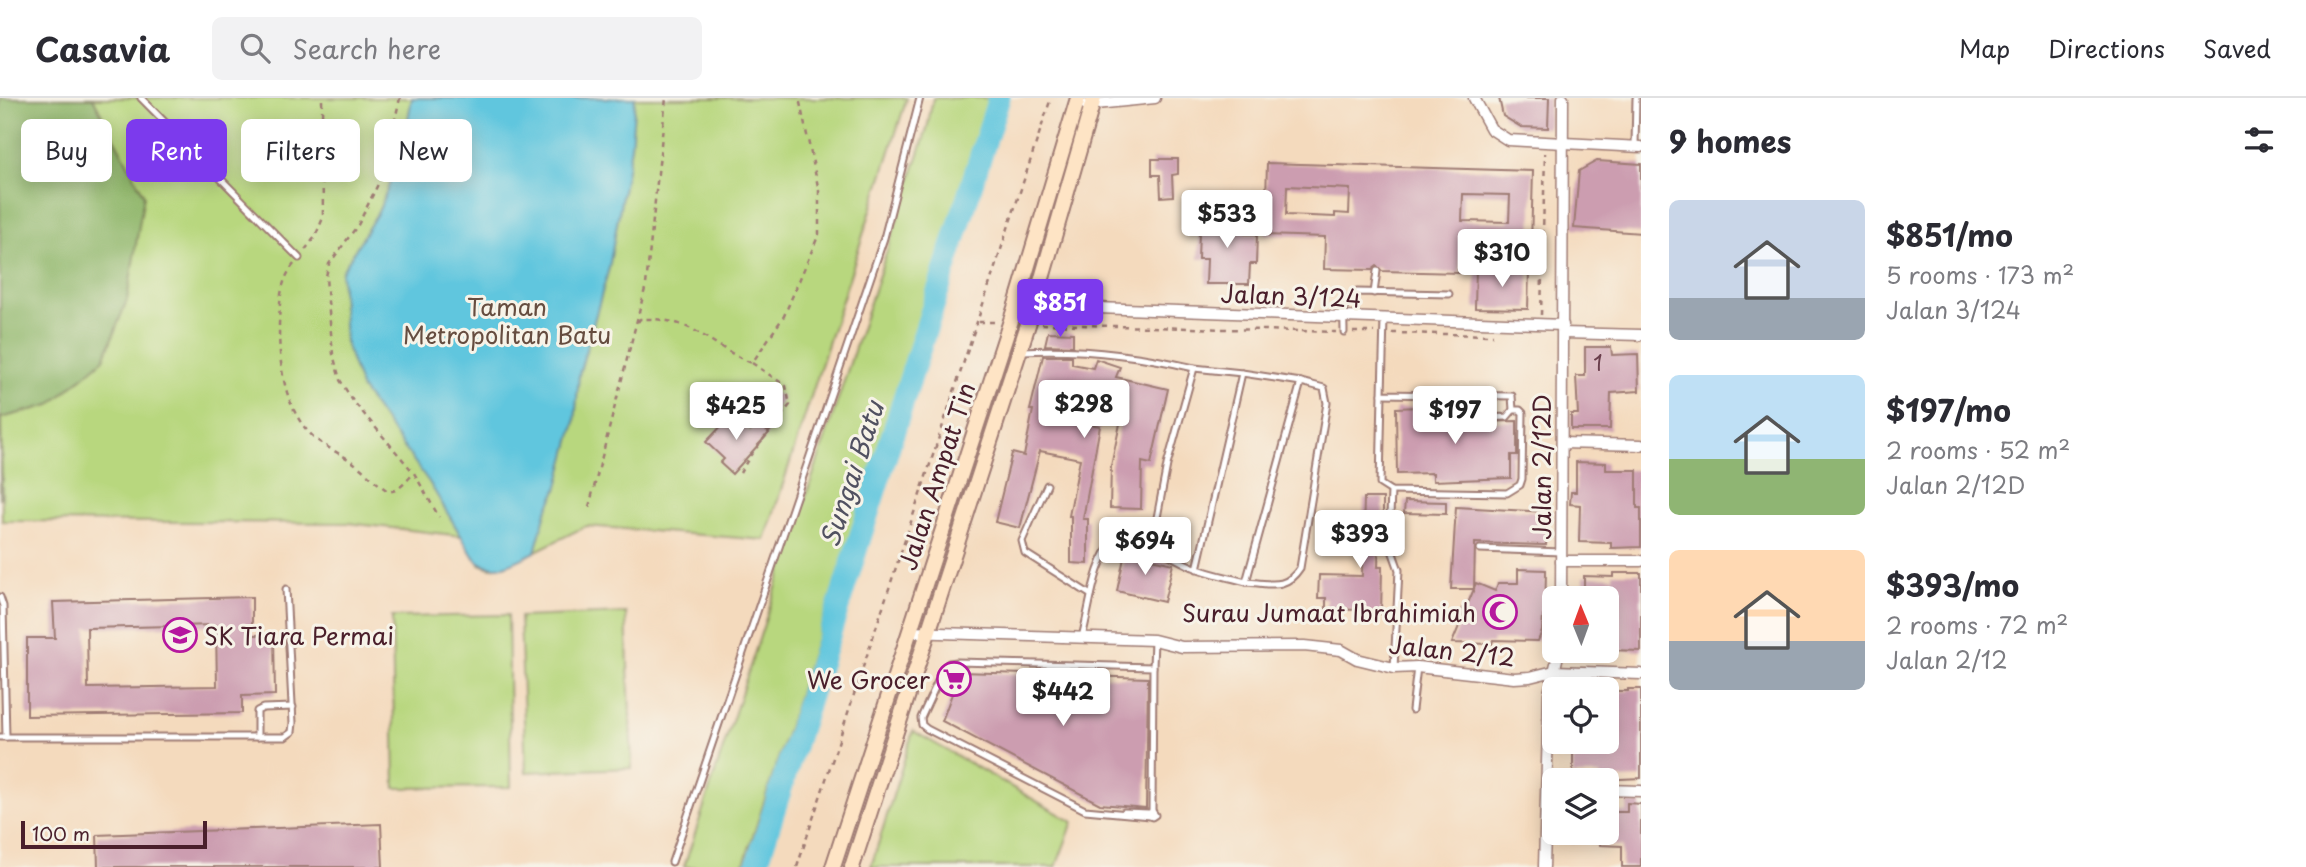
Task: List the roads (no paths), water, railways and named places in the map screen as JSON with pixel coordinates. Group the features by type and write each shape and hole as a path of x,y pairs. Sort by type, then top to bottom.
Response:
{"street":[{"path":"1077,101 1155,98"},
{"path":"1474,98 1500,136 1520,142 1638,146"},
{"name":"Jalan 2/12D","path":"1560,586 1563,98"},
{"name":"Jalan Ampat Tin","path":"833,867 1016,305 1077,101"},
{"name":"Jalan Ampat Tin","path":"852,867 1020,351 1093,101"},
{"name":"Jalan 3/124","path":"1016,305 1541,324 1563,331 1641,335"},
{"path":"1562,443 1641,445"},
{"path":"1561,556 1641,561"},
{"name":"Jalan 2/12","path":"909,632 1154,640 1182,647 1304,646 1342,650 1357,659 1394,668 1418,667 1514,678 1554,671 1641,674"},
{"path":"1550,768 1549,693 1556,663"},
{"path":"1619,790 1641,791"},
{"path":"1544,867 1546,845"}],"lane":[{"path":"141,98 299,258"},
{"path":"672,862 884,238 920,98"},
{"path":"1636,98 1638,146"},
{"path":"1374,293 1377,271"},
{"path":"1343,332 1344,306 1352,295 1449,294"},
{"path":"1384,319 1380,484 1391,491 1507,493 1520,485 1522,479 1523,414 1520,410 1513,410"},
{"path":"1020,351 1113,354 1301,382 1324,388 1327,403 1300,568 1293,579 1285,584 1246,582 1197,569 1152,544 1133,537 1117,537 1108,547 1091,595 1082,638"},
{"path":"1152,544 1167,466 1194,368"},
{"path":"1197,569 1242,373"},
{"path":"1246,582 1301,382"},
{"path":"1382,394 1512,396 1513,410 1507,417 1485,418"},
{"path":"1047,485 1022,541 1023,549 1026,554 1091,595"},
{"path":"1391,491 1388,542 1399,570 1394,668"},
{"path":"1479,549 1561,556"},
{"path":"0,597 3,606 3,737 285,737 292,732 293,707 286,589"},
{"path":"1153,667 949,663 944,668 922,718 922,725 1085,810 1150,813 1154,640"},
{"path":"1412,710 1418,667"},
{"path":"257,737 257,711 263,708 293,707"}],"water":[{"path":"412,98 635,98 631,147 609,268 579,375 575,422 557,490 546,512 535,552 503,566 488,566 473,556 429,482 361,388 345,342 341,273 379,210 390,182 472,182 472,119 408,119"}],"waterway":[{"name":"Sungai Batu","path":"756,867 999,98"}],"place":[{"name":"Surau Jumaat Ibrahimiah","path":"1500,612"},
{"name":"SK Tiara Permai","path":"180,635"},
{"name":"We Grocer","path":"954,679"}],"park label":[{"name":"Taman Metropolitan Batu","path":"507,320"}]}
